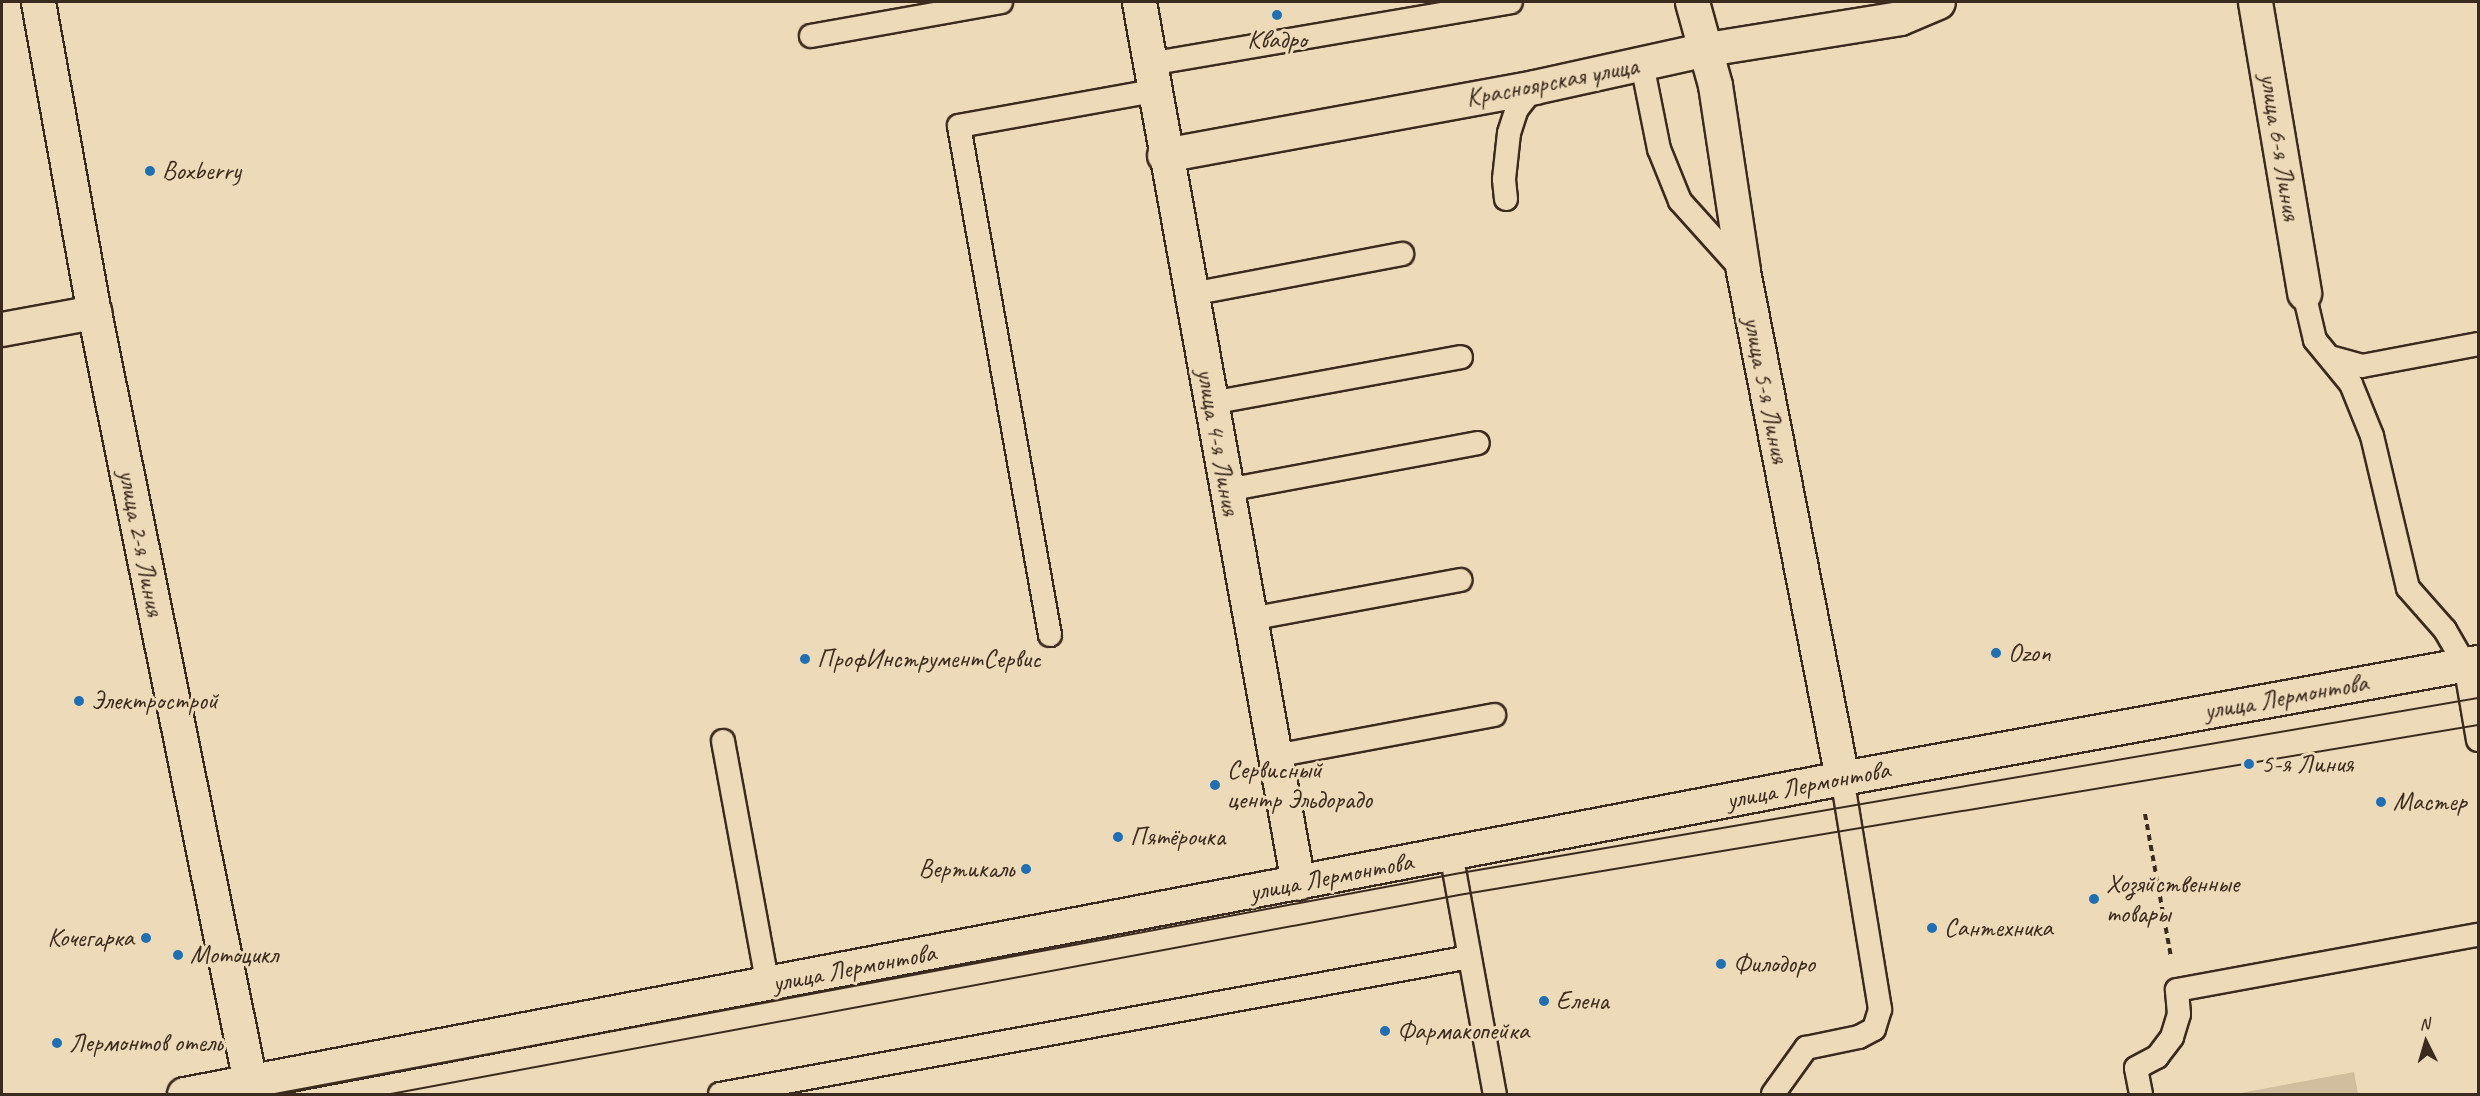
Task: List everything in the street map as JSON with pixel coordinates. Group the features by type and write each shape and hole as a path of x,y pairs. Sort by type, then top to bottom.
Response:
{"street":[{"name":"улица 2-я Линия","path":"38,2 94,312 250,1082"},
{"name":"улица 4-я Линия","path":"1138,2 1298,883"},
{"name":"улица 5-я Линия","path":"1692,2 1707,49 1724,132 1743,271 1842,778"},
{"name":"Красноярская улица","path":"1164,155 1534,87 1707,49 1900,18 1938,2"},
{"name":"улица 6-я Линия","path":"2255,2 2304,293"},
{"path":"2,329 94,312"},
{"name":"улица Лермонтова","path":"184,1095 1842,778 2472,663"}],"lane":[{"path":"811,36 1001,2"},
{"path":"1050,635 959,126 1151,77 1511,2"},
{"path":"1642,64 1659,149 1680,201 1743,271"},
{"path":"1506,199 1503,179 1509,133 1517,109 1534,87"},
{"path":"1192,294 1402,254"},
{"path":"2304,293 2315,340 2333,358 2351,384 2372,435 2408,588 2472,663 2478,741"},
{"path":"2333,358 2362,366 2478,344"},
{"path":"1211,403 1461,357"},
{"path":"1227,490 1478,443"},
{"path":"1250,619 1460,580"},
{"path":"1275,756 1494,715"},
{"path":"723,741 768,985"},
{"path":"1773,1095 1806,1048 1874,1029 1880,1009 1842,778"},
{"path":"1451,853 1495,1095"},
{"path":"2141,1095 2136,1068 2157,1056 2172,1038 2179,1014 2177,990 2478,935"},
{"path":"720,1095 1470,957"}],"path":[{"path":"2145,814 2177,990"}],"shaded area":[{"path":"2354,1072 2358,1094 2235,1094"}],"tram line":[{"path":"275,1094 1455,874 2478,698"},
{"path":"391,1094 1459,895 2478,725"}],"place":[{"name":"Квадро","path":"1277,15"},
{"name":"Boxberry","path":"150,171"},
{"name":"Ozon","path":"1996,653"},
{"name":"ПрофИнструментСервис","path":"805,659"},
{"name":"Электрострой","path":"79,701"},
{"name":"5-я Линия","path":"2249,764"},
{"name":"Сервисный центр Эльдорадо","path":"1215,785"},
{"name":"Мастер","path":"2381,802"},
{"name":"Пятёрочка","path":"1118,837"},
{"name":"Вертикаль","path":"1026,869"},
{"name":"Хозяйственные товары","path":"2094,899"},
{"name":"Сантехника","path":"1932,928"},
{"name":"Кочегарка","path":"146,938"},
{"name":"Мотоцикл","path":"178,955"},
{"name":"Филодоро","path":"1721,964"},
{"name":"Елена","path":"1544,1001"},
{"name":"Фармакопейка","path":"1385,1031"},
{"name":"Лермонтов отель","path":"57,1043"}]}
